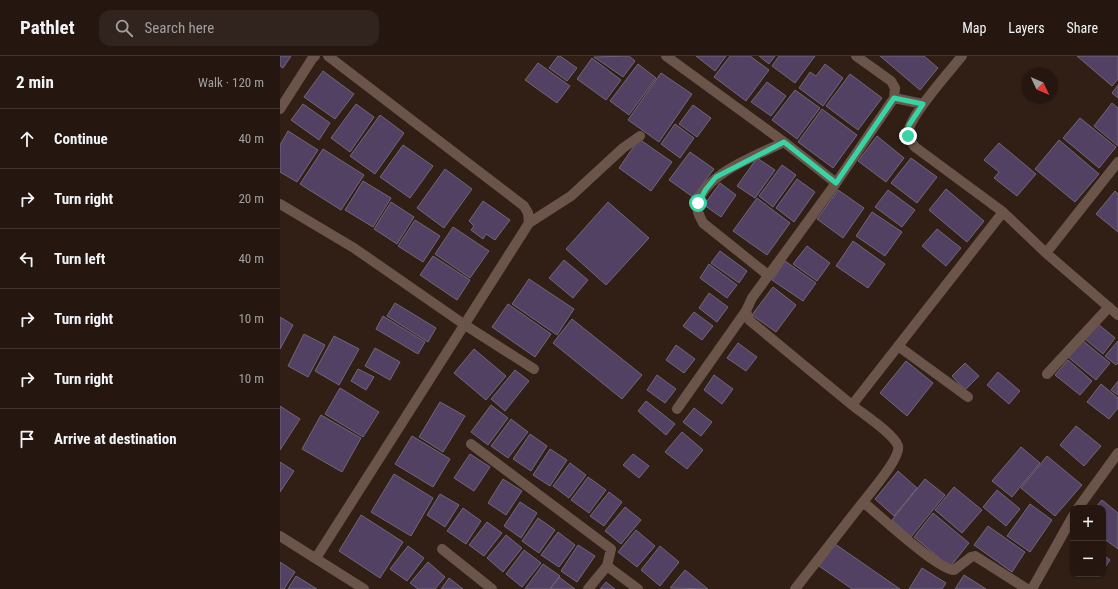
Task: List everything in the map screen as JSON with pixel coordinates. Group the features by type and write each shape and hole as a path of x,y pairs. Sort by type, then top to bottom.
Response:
{"street":[{"path":"280,109 315,56"},
{"path":"328,56 524,206 528,212 529,223"},
{"path":"666,56 784,142 836,183"},
{"path":"676,409 746,311 752,298 768,275 836,183 894,98 895,88 891,81 856,56"},
{"path":"962,56 923,104 909,125 908,136 915,147 1003,212 1046,253 1118,315"},
{"path":"894,98 923,104"},
{"path":"316,558 529,223 571,196 623,148 640,136"},
{"path":"768,275 703,223 698,214 698,203 706,189 716,177 784,142"},
{"path":"1046,253 1118,162"},
{"path":"280,204 354,248 465,325 534,369"},
{"path":"852,405 1003,212"},
{"path":"1047,374 1109,307"},
{"path":"746,311 749,320 894,439 898,447 897,456 795,589"},
{"path":"898,346 968,398"},
{"path":"471,444 611,549 607,566 588,589"},
{"path":"1080,505 1118,453"},
{"path":"863,502 908,540 945,567 954,570 971,557 975,556 1027,589"},
{"path":"1032,589 1070,521"},
{"path":"280,536 364,589"},
{"path":"442,549 492,589"},
{"path":"607,566 638,589"}],"building":[{"path":"280,56 291,56 283,68 280,66"},
{"path":"558,56 577,68 567,81 549,68"},
{"path":"629,56 635,61 623,77 594,57"},
{"path":"696,56 726,56 715,71"},
{"path":"730,56 750,56 769,70 746,101 714,77"},
{"path":"759,56 775,56 769,64"},
{"path":"779,56 815,56 795,83 772,66"},
{"path":"880,56 924,56 938,68 920,90"},
{"path":"1077,56 1118,56 1118,79 1112,86"},
{"path":"592,58 621,80 606,100 577,79"},
{"path":"538,63 570,86 557,103 525,80"},
{"path":"638,64 656,78 629,115 610,101"},
{"path":"825,64 843,78 823,106 799,88 810,72 816,76"},
{"path":"323,71 354,94 335,119 304,97"},
{"path":"661,73 692,94 659,142 628,120"},
{"path":"850,74 882,98 858,130 826,106"},
{"path":"767,82 786,96 771,116 751,102"},
{"path":"1118,85 1118,98 1112,93"},
{"path":"795,90 820,108 797,139 772,120"},
{"path":"1112,103 1118,108 1118,146 1094,126"},
{"path":"303,104 330,123 319,140 291,120"},
{"path":"356,104 374,117 350,152 331,138"},
{"path":"693,105 711,118 697,137 679,124"},
{"path":"822,109 857,135 833,168 798,142"},
{"path":"380,115 404,133 375,174 350,156"},
{"path":"1080,118 1116,147 1099,168 1063,138"},
{"path":"675,124 694,138 680,158 661,144"},
{"path":"288,131 318,150 297,182 280,172 280,145"},
{"path":"877,136 904,158 886,182 858,161"},
{"path":"639,139 672,162 651,191 619,168"},
{"path":"1059,140 1099,174 1075,202 1035,169"},
{"path":"999,143 1036,174 1017,196 994,178 999,172 984,160"},
{"path":"403,145 433,166 410,198 380,177"},
{"path":"323,149 364,175 341,210 300,184"},
{"path":"690,152 714,169 693,197 669,180"},
{"path":"757,158 775,170 755,198 737,186"},
{"path":"911,158 937,177 917,203 891,183"},
{"path":"782,165 796,175 773,207 759,196"},
{"path":"445,169 472,189 444,228 417,208"},
{"path":"797,179 815,192 794,222 776,208"},
{"path":"363,181 391,198 373,227 345,210"},
{"path":"720,183 736,195 721,217 704,205"},
{"path":"946,189 984,221 967,242 929,210"},
{"path":"838,190 864,208 843,238 817,219"},
{"path":"888,190 915,210 902,227 875,207"},
{"path":"1115,191 1118,194 1118,232 1096,214"},
{"path":"757,198 790,223 767,255 733,231"},
{"path":"483,201 510,220 495,240 486,234 483,239 471,230 474,226 469,221"},
{"path":"391,202 414,217 397,244 374,229"},
{"path":"608,202 649,238 606,285 566,249"},
{"path":"872,212 902,232 885,256 856,236"},
{"path":"415,220 440,236 423,262 398,246"},
{"path":"453,227 489,251 470,278 435,254"},
{"path":"937,229 961,248 946,266 922,246"},
{"path":"853,241 885,264 868,288 836,266"},
{"path":"807,246 830,263 817,281 793,264"},
{"path":"720,251 747,271 739,283 711,263"},
{"path":"433,256 470,280 457,300 420,275"},
{"path":"564,260 588,280 573,298 549,278"},
{"path":"785,261 816,283 803,301 772,280"},
{"path":"709,264 737,285 727,298 700,278"},
{"path":"529,279 574,309 557,335 512,304"},
{"path":"773,287 796,305 776,332 752,315"},
{"path":"709,293 728,307 717,322 699,308"},
{"path":"395,303 436,328 428,342 387,316"},
{"path":"508,304 551,334 535,357 492,327"},
{"path":"694,312 713,326 702,340 683,326"},
{"path":"383,316 425,342 418,354 376,329"},
{"path":"280,317 293,325 280,349"},
{"path":"572,319 642,375 622,399 553,343"},
{"path":"1098,324 1115,338 1103,354 1085,339"},
{"path":"304,334 325,345 308,377 288,366"},
{"path":"334,336 359,349 339,385 315,371"},
{"path":"1082,340 1110,363 1096,380 1068,357"},
{"path":"1118,341 1118,363 1116,365 1105,356"},
{"path":"738,343 757,357 746,371 727,358"},
{"path":"676,345 695,359 684,373 666,360"},
{"path":"375,348 400,362 390,380 365,366"},
{"path":"474,349 506,376 486,400 454,373"},
{"path":"1068,360 1092,381 1080,395 1055,375"},
{"path":"906,361 933,383 907,416 880,393"},
{"path":"965,363 979,376 965,390 952,376"},
{"path":"358,369 374,377 366,390 351,381"},
{"path":"515,370 529,381 505,411 491,399"},
{"path":"998,372 1020,391 1009,404 987,385"},
{"path":"657,375 676,389 665,403 647,390"},
{"path":"714,375 733,389 722,404 704,390"},
{"path":"1118,381 1118,395 1111,390"},
{"path":"1101,384 1118,398 1118,408 1109,419 1087,402"},
{"path":"340,388 379,412 363,437 325,414"},
{"path":"646,401 675,424 666,435 638,411"},
{"path":"440,402 465,416 443,452 419,437"},
{"path":"491,405 508,418 488,445 471,432"},
{"path":"280,406 300,419 280,450"},
{"path":"694,408 712,422 701,436 683,422"},
{"path":"321,415 361,438 342,472 302,449"},
{"path":"511,419 528,432 508,458 491,446"},
{"path":"1076,426 1101,446 1084,466 1060,445"},
{"path":"682,432 703,450 687,469 665,452"},
{"path":"530,434 547,446 531,471 513,459"},
{"path":"412,436 450,459 433,487 395,464"},
{"path":"1021,447 1040,463 1012,497 992,481"},
{"path":"550,449 567,460 550,486 533,475"},
{"path":"470,454 490,467 474,491 454,478"},
{"path":"633,454 649,466 639,478 623,465"},
{"path":"1047,456 1082,485 1055,516 1021,488"},
{"path":"280,462 294,471 280,492"},
{"path":"570,463 586,475 569,498 553,486"},
{"path":"898,471 917,488 894,516 875,499"},
{"path":"394,474 433,498 411,536 371,512"},
{"path":"588,477 606,490 589,513 571,500"},
{"path":"503,479 522,491 506,515 488,503"},
{"path":"925,479 945,495 911,537 892,520"},
{"path":"954,487 982,510 962,533 935,510"},
{"path":"997,490 1020,509 1006,526 983,507"},
{"path":"609,492 622,502 604,526 590,516"},
{"path":"440,494 459,505 445,527 427,515"},
{"path":"1102,500 1118,513 1118,549 1106,540 1106,505 1098,505"},
{"path":"520,502 537,513 521,538 504,526"},
{"path":"1030,504 1052,520 1030,552 1007,536"},
{"path":"625,507 641,520 621,544 605,531"},
{"path":"463,508 481,521 466,544 447,531"},
{"path":"933,513 969,543 950,567 914,537"},
{"path":"361,515 403,542 380,578 339,551"},
{"path":"538,518 555,530 539,553 522,541"},
{"path":"487,522 502,533 484,556 469,545"},
{"path":"988,526 1025,552 1012,572 974,545"},
{"path":"636,530 655,546 637,567 618,552"},
{"path":"558,532 575,545 559,567 541,555"},
{"path":"506,535 522,548 503,572 487,558"},
{"path":"835,544 900,589 852,589 819,566"},
{"path":"578,545 595,556 577,582 561,571"},
{"path":"408,546 424,558 407,581 390,569"},
{"path":"660,546 679,562 660,586 641,570"},
{"path":"524,550 541,563 522,587 506,574"},
{"path":"1106,557 1110,560 1106,566"},
{"path":"280,562 295,572 284,589 280,589"},
{"path":"428,562 445,577 435,589 418,589 410,583"},
{"path":"543,564 560,576 550,589 525,589"},
{"path":"922,568 946,583 942,589 909,589"},
{"path":"685,570 708,589 670,588"},
{"path":"964,575 986,589 955,589"},
{"path":"296,576 317,589 288,589"},
{"path":"559,577 575,589 550,589"},
{"path":"449,578 463,589 441,589"},
{"path":"606,582 615,589 600,589"}],"route":[{"path":"698,203 706,189 716,177 784,142 836,183 894,98 923,104 909,125 908,136"}]}
